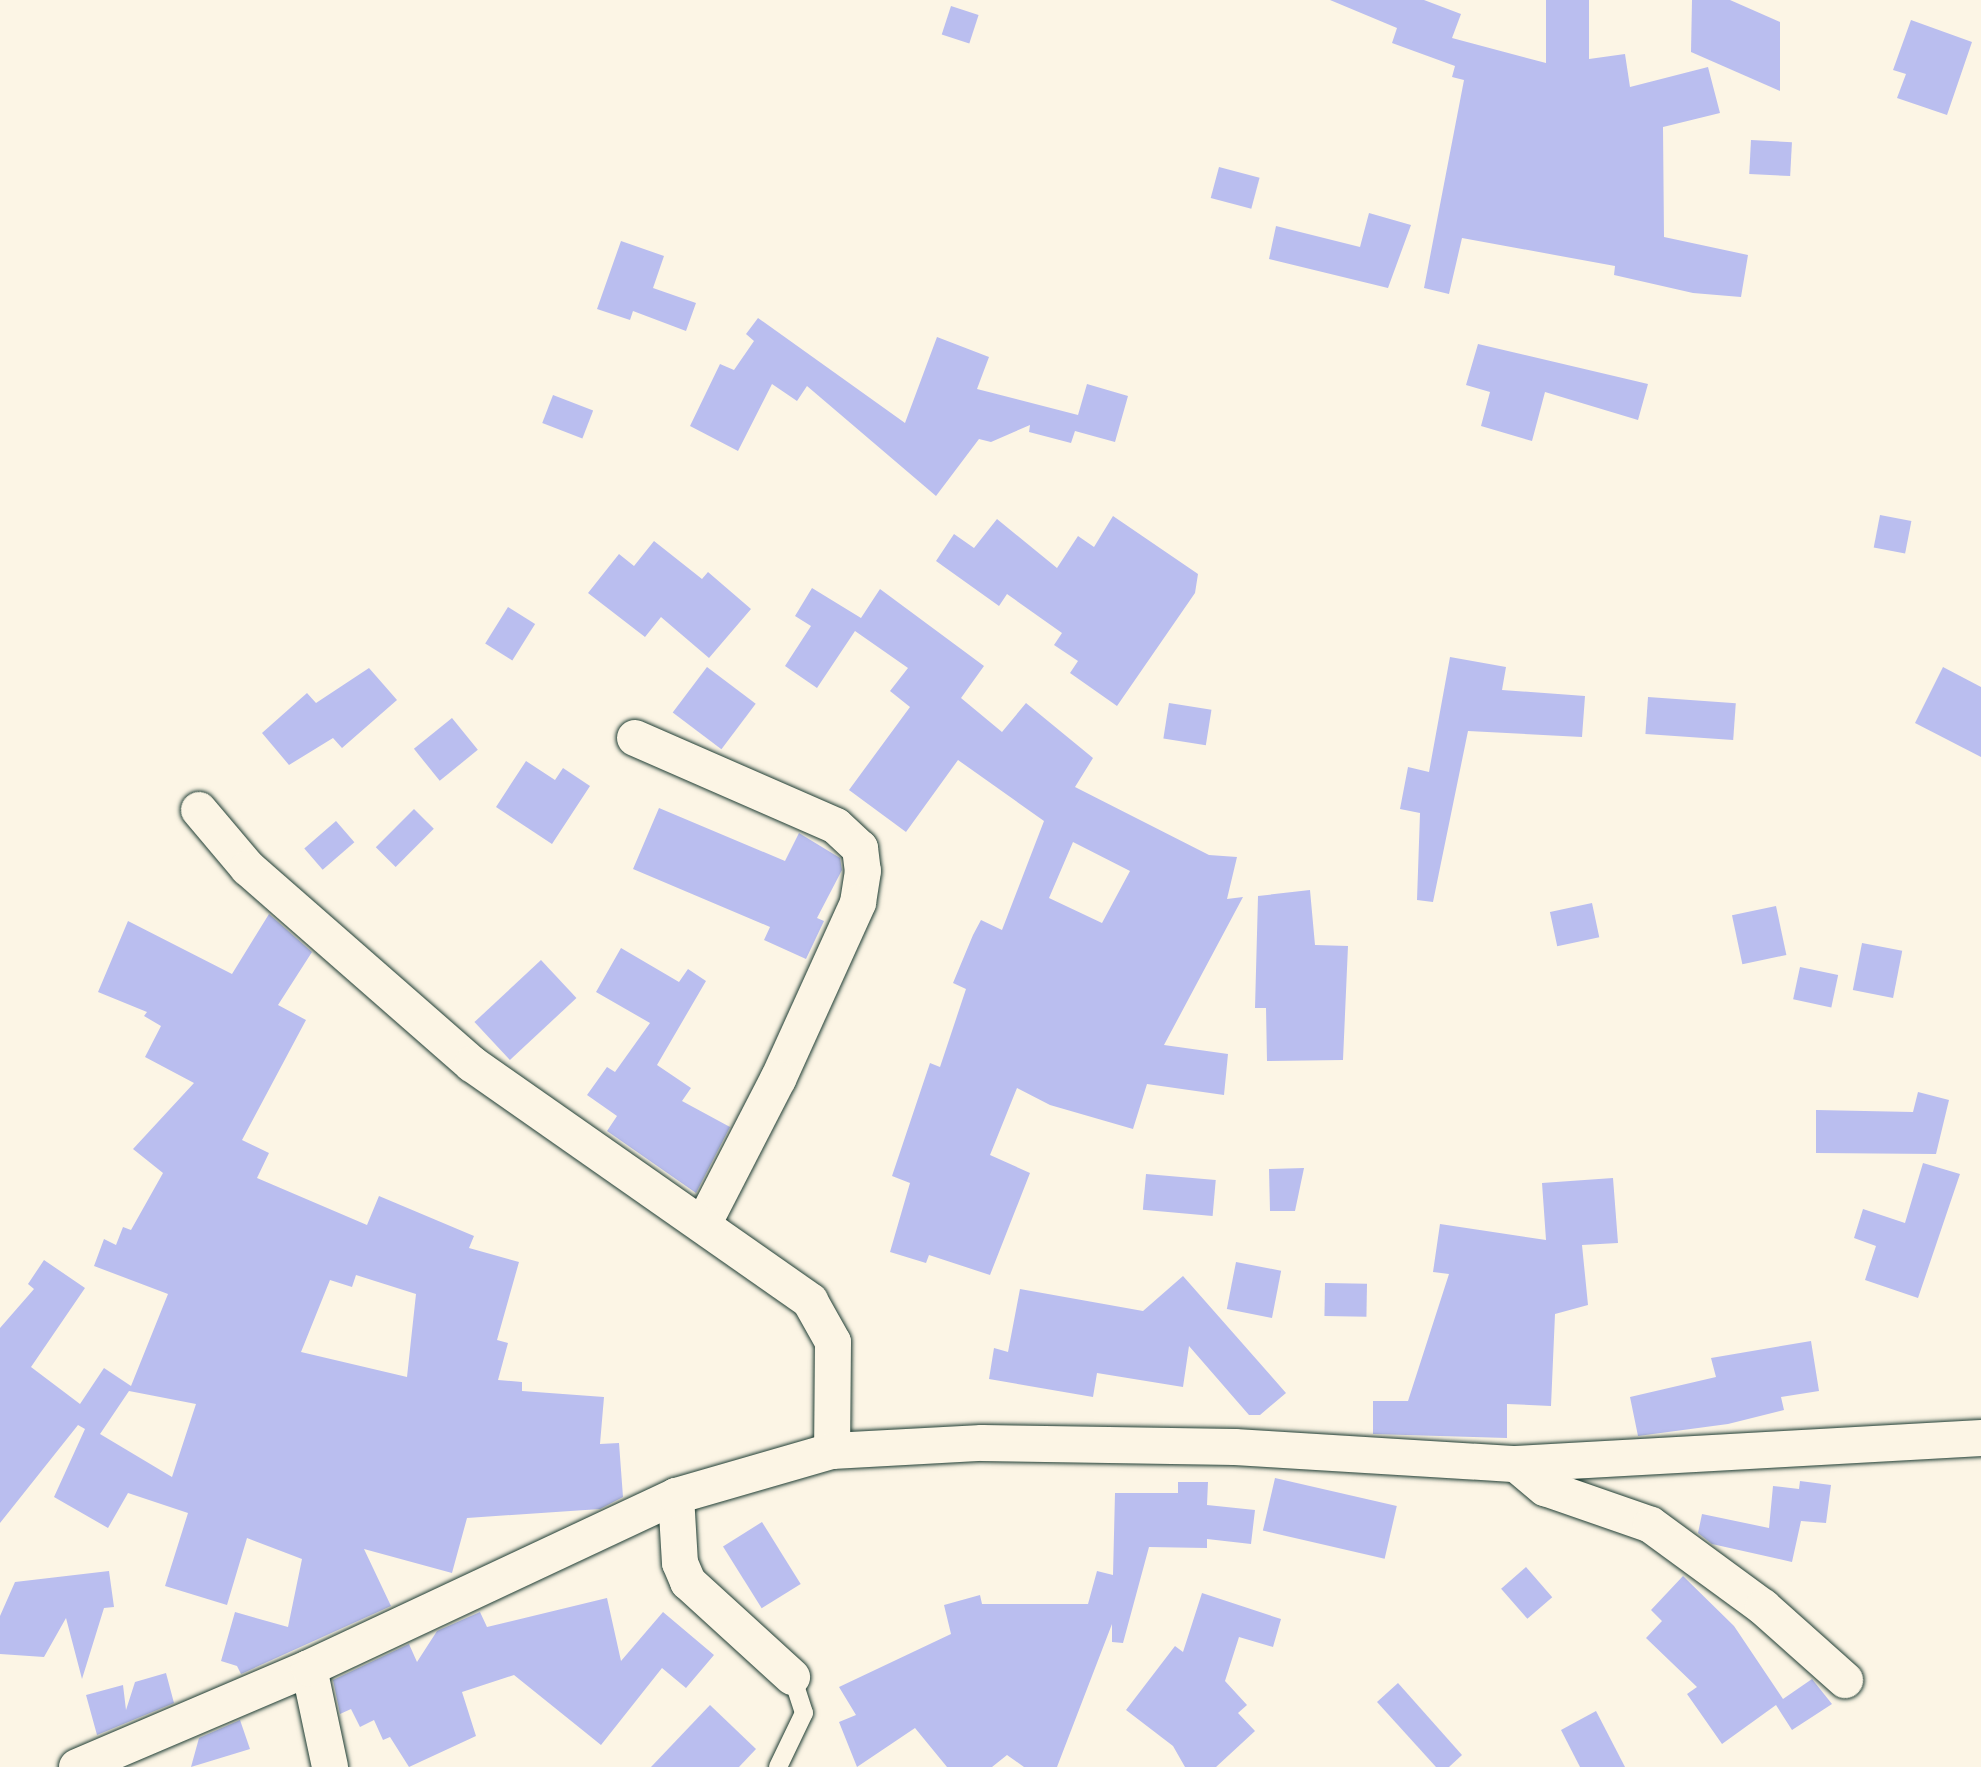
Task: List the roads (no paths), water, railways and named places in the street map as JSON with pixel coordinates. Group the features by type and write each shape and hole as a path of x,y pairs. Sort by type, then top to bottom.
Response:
{"street":[{"path":"635,738 836,826 860,848 862,860 858,903 704,1223"},
{"path":"199,810 248,868 472,1064 704,1223 810,1301 833,1342 832,1451"},
{"path":"77,1767 309,1668 676,1496 832,1451 982,1443 1219,1447 1516,1464 1981,1438"},
{"path":"1516,1464 1545,1488 1651,1525 1763,1607 1845,1680"},
{"path":"676,1496 680,1563 688,1582 792,1677"},
{"path":"309,1668 330,1767"}],"lane":[{"path":"778,1767 804,1713 792,1677"}]}
